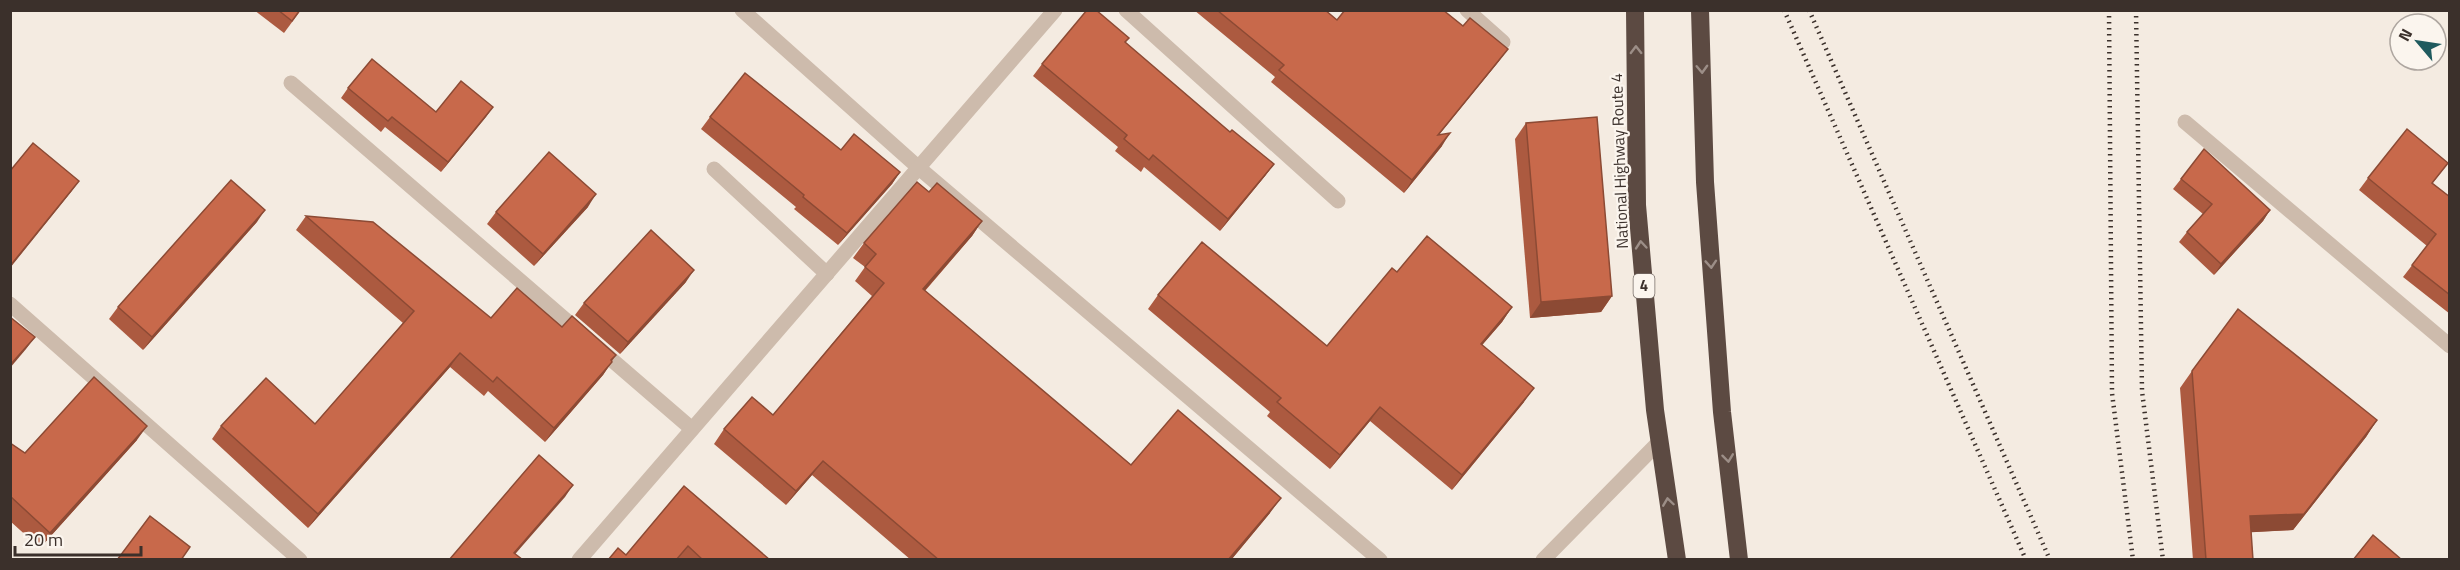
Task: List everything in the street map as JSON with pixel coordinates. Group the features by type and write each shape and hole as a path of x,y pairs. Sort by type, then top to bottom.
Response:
{"highway":[{"name":"National Highway Route 4","path":"1635,10 1637,205 1655,410 1677,560"},
{"path":"1700,10 1705,182 1722,412 1739,560"}],"street":[{"path":"742,10 919,168 1380,560"},
{"path":"579,560 1055,10"},
{"path":"1126,10 1338,201"},
{"path":"1467,10 1503,42"},
{"path":"291,83 692,429"},
{"path":"2185,122 2450,346"},
{"path":"714,169 827,274"},
{"path":"10,304 300,560"},
{"path":"1543,560 1660,441"}],"building":[{"path":"278,10 300,10 292,21"},
{"path":"1087,10 1096,10 1129,38 1125,42 1230,132 1232,130 1274,164 1228,219 1153,155 1149,160 1124,139 1127,135 1042,64"},
{"path":"1217,10 1325,10 1337,20 1345,10 1443,10 1463,26 1470,18 1508,49 1438,135 1450,133 1412,180 1279,70 1284,65"},
{"path":"372,59 436,112 461,81 493,107 448,162 392,117 388,121 348,88"},
{"path":"745,73 841,150 854,134 900,172 847,233 710,117"},
{"path":"1597,117 1612,296 1541,302 1526,123"},
{"path":"2407,129 2448,163 2432,183 2450,197 2450,295 2412,265 2436,234 2368,178"},
{"path":"33,143 79,181 10,266 10,171"},
{"path":"2204,149 2270,210 2221,264 2187,232 2212,204 2181,179"},
{"path":"549,152 596,194 543,254 496,212"},
{"path":"231,180 265,210 152,337 118,307"},
{"path":"917,182 929,192 937,183 982,221 923,289 1131,465 1178,410 1281,498 1228,560 939,560 823,461 796,491 724,429 752,397 773,415 884,283 865,267 876,254 864,243"},
{"path":"306,216 373,222 491,318 517,288 562,327 572,316 616,355 554,428 497,377 493,382 460,353 318,514 221,426 266,378 315,424 414,311"},
{"path":"651,230 694,270 628,342 584,303"},
{"path":"1427,236 1512,307 1481,344 1534,388 1462,475 1380,407 1340,455 1277,402 1281,398 1158,295 1202,242 1327,346 1392,268 1397,272"},
{"path":"2238,309 2377,420 2304,514 2250,516 2253,560 2206,560 2192,371"},
{"path":"10,317 35,337 10,365"},
{"path":"94,377 147,426 50,533 10,496 10,443 25,453"},
{"path":"539,455 573,485 514,553 523,560 449,560"},
{"path":"684,486 770,560 703,560 688,546 676,560 608,560 618,548 626,555"},
{"path":"150,516 190,547 181,560 117,560"},
{"path":"2373,535 2402,560 2353,560"}],"railway":[{"path":"1784,10 2026,560"},
{"path":"1809,10 2050,560"},
{"path":"2109,10 2112,393 2133,560"},
{"path":"2136,10 2142,391 2163,560"}]}
